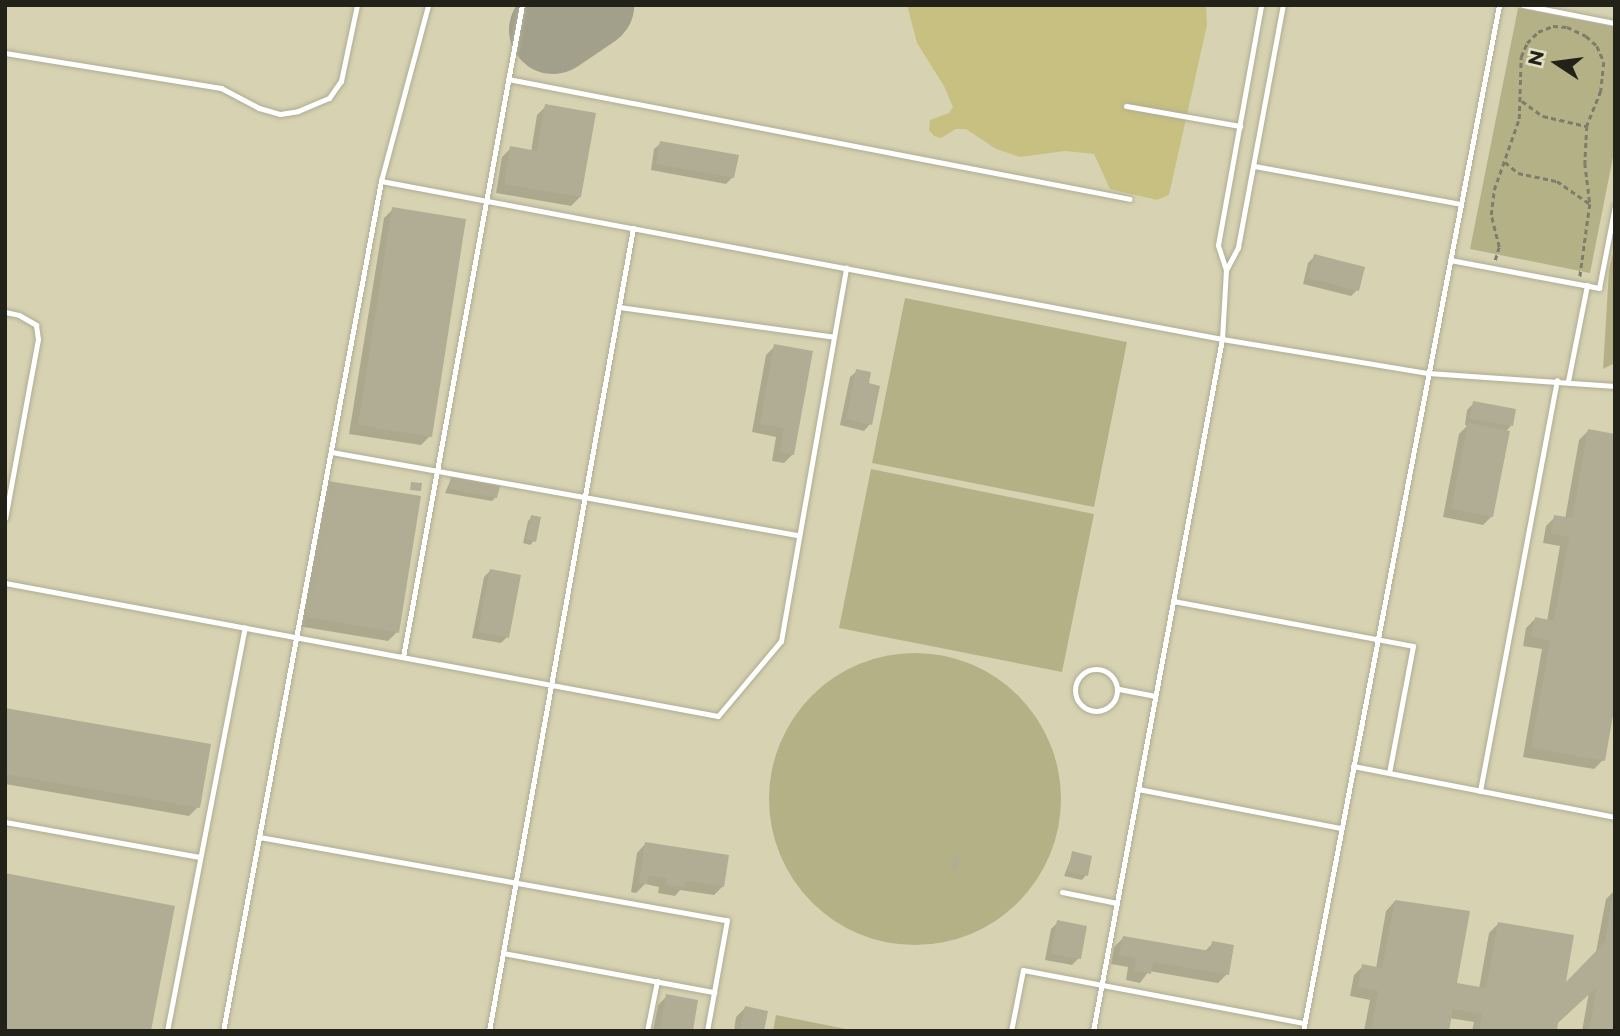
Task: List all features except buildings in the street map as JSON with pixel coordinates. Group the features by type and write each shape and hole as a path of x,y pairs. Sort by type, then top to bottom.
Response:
{"lane":[{"path":"5,53 221,88 259,108 280,114 289,113 329,98 341,81 357,5"},
{"path":"223,1031 381,181 428,5"},
{"path":"403,657 522,5"},
{"path":"1093,1031 1222,339 1226,270 1218,245 1262,5"},
{"path":"1226,270 1238,247 1283,5"},
{"path":"1303,1031 1499,5"},
{"path":"1523,5 1615,23"},
{"path":"508,79 1130,199"},
{"path":"1126,106 1240,126"},
{"path":"1254,166 1461,204"},
{"path":"381,181 1222,339 1428,373 1615,386"},
{"path":"1450,260 1599,288 1615,206"},
{"path":"489,1031 633,228"},
{"path":"5,583 718,716 781,641 846,268"},
{"path":"1568,381 1587,285"},
{"path":"619,307 834,337"},
{"path":"5,312 19,314 36,325 38,339 5,518"},
{"path":"1480,791 1557,380"},
{"path":"331,452 799,535"},
{"path":"1173,601 1413,646 1389,773"},
{"path":"167,1031 245,627"},
{"path":"1095,667 1111,673 1119,689 1113,705 1097,712 1081,706 1074,691 1080,675 1095,667"},
{"path":"1119,689 1155,696"},
{"path":"1353,766 1615,817"},
{"path":"1138,789 1341,828"},
{"path":"5,822 201,857"},
{"path":"259,837 727,920 707,1031"},
{"path":"1062,892 1117,903"},
{"path":"503,953 714,992"},
{"path":"1011,1031 1023,971 1304,1023"},
{"path":"647,1031 657,981"}],"path":[{"path":"1491,267 1499,247 1492,215 1494,190 1505,162 1522,100 1521,57 1527,43 1545,29 1567,27 1586,36 1597,46 1604,62 1601,91 1587,127 1585,163 1590,204 1579,284"},
{"path":"1522,100 1543,116 1587,127"},
{"path":"1505,162 1518,173 1557,181 1590,204"}],"shaded area":[{"path":"5,5 1615,5 1615,1031 5,1031"},
{"path":"907,5 1206,5 1207,25 1169,195 1157,200 1110,189 1094,154 1065,151 1020,157 996,149 966,129 956,129 941,138 934,136 929,130 930,120 949,113 953,107 944,86 917,43"},
{"path":"1518,8 1615,27 1615,147 1590,273 1470,249"},
{"path":"1615,244 1615,363 1603,369 1609,270"},
{"path":"905,298 1127,342 1094,507 872,463"},
{"path":"871,469 1094,514 1062,672 839,628"},
{"path":"915,653 943,656 971,664 996,678 1018,696 1036,718 1050,743 1058,771 1061,799 1058,827 1050,855 1036,880 1018,902 996,920 971,934 943,942 915,945 887,942 859,934 834,920 812,902 794,880 780,855 772,827 769,799 772,771 780,743 794,718 812,696 834,678 859,664 887,656"},
{"path":"776,1015 856,1031 773,1031"}],"runway":[{"path":"553,30 590,5"}]}
